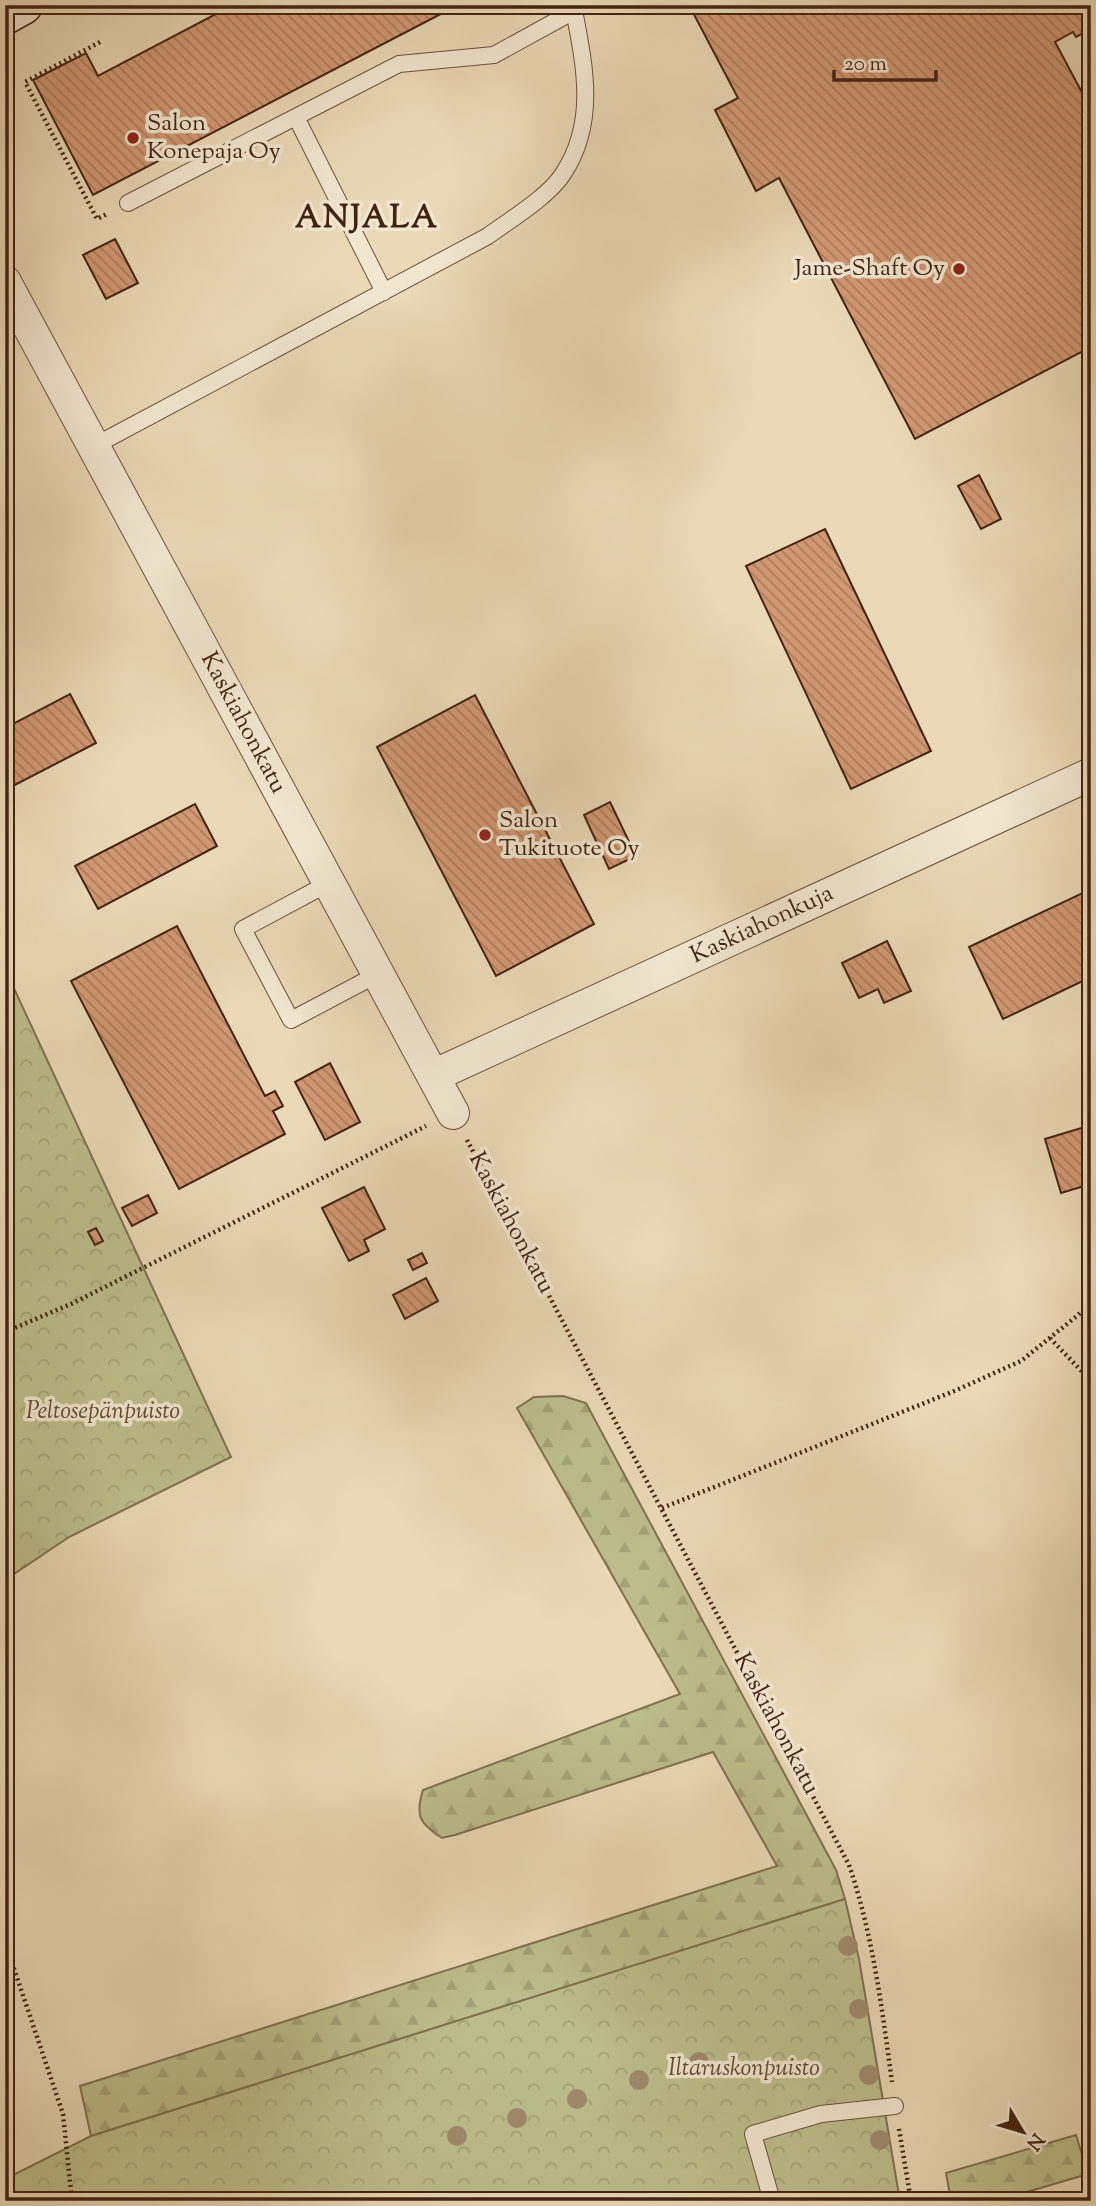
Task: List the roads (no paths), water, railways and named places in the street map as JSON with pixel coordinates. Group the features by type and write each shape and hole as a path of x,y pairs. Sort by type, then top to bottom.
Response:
{"street":[{"path":"5,15 23,5"},
{"name":"Kaskiahonkatu","path":"5,282 453,1113"},
{"name":"Kaskiahonkuja","path":"433,1076 1091,774"}],"lane":[{"path":"94,446 488,236 532,204 562,175 580,140 586,109 585,64 574,8 494,55 399,64 128,204"},
{"path":"296,117 384,292"},
{"path":"329,883 243,929 291,1020 378,974"},
{"path":"772,2201 753,2134 821,2113 895,2106"}],"place":[{"name":"Salon Konepaja Oy","path":"133,138"},
{"name":"Jame-Shaft Oy","path":"959,269"},
{"name":"Salon Tukituote Oy","path":"485,835"}],"district":[{"name":"ANJALA","path":"367,219"}],"park label":[{"name":"Peltosepänpuisto","path":"103,1412"},
{"name":"Iltaruskonpuisto","path":"744,2069"}]}
